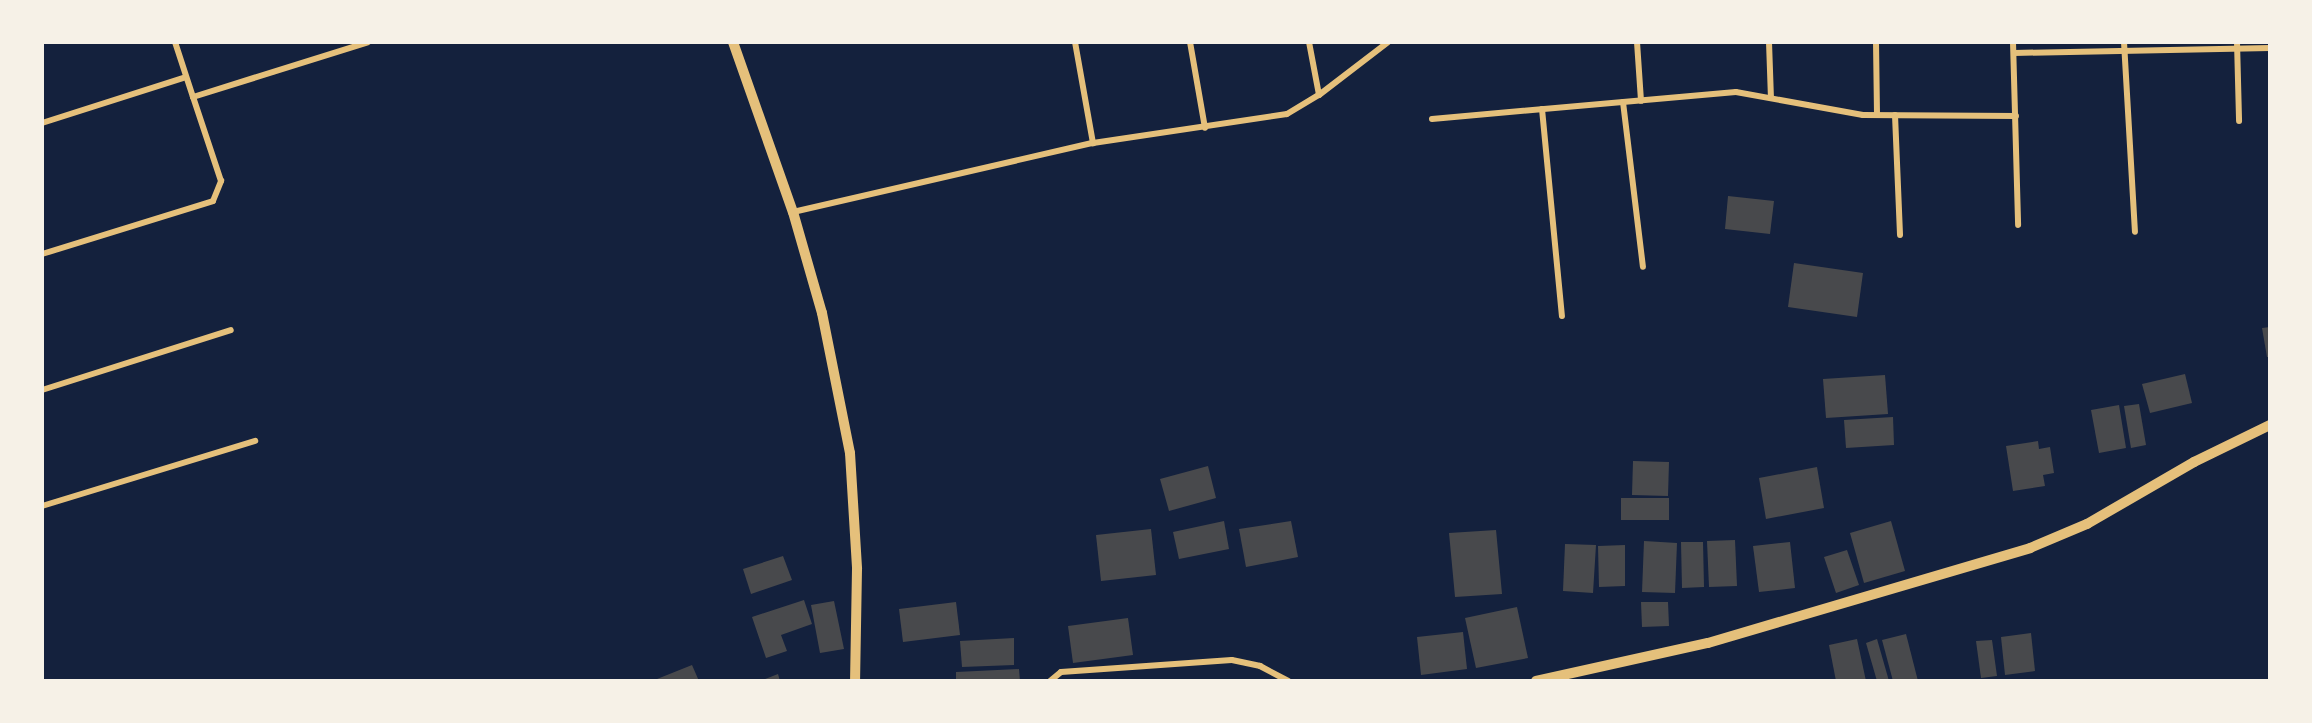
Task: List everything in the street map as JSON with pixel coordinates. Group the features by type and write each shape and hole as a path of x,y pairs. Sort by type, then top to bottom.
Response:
{"street":[{"path":"42,254 213,201 220,181 175,42"},
{"path":"193,98 368,42"},
{"path":"733,42 793,212 822,313 850,453 857,569 855,681"},
{"path":"1075,42 1093,143"},
{"path":"1190,42 1205,128"},
{"path":"1309,42 1319,95"},
{"path":"793,212 1093,143 1287,114 1319,95 1388,42"},
{"path":"1637,42 1641,100"},
{"path":"1769,42 1771,98"},
{"path":"1876,42 1877,115"},
{"path":"2013,42 2018,225"},
{"path":"2124,42 2135,232"},
{"path":"2014,53 2125,52 2237,46 2270,48"},
{"path":"2237,46 2239,121"},
{"path":"42,123 186,77"},
{"path":"1432,119 1736,93 1877,115 2016,116"},
{"path":"1623,102 1643,267"},
{"path":"1542,109 1562,316"},
{"path":"1895,115 1900,235"},
{"path":"42,390 231,330"},
{"path":"1536,681 1585,676 1708,644 2030,548 2087,524 2194,462 2270,425"},
{"path":"42,506 255,441"},
{"path":"1050,681 1062,672 1232,660 1260,666 1288,681"}],"building":[{"path":"1728,196 1774,201 1770,234 1725,229"},
{"path":"1794,263 1863,273 1857,317 1788,307"},
{"path":"2270,327 2270,357 2267,357 2262,328"},
{"path":"2185,374 2192,403 2150,413 2142,384"},
{"path":"1885,375 1888,414 1826,418 1823,379"},
{"path":"2139,404 2146,445 2131,448 2124,406"},
{"path":"2119,405 2126,448 2099,453 2091,410"},
{"path":"1893,417 1894,445 1846,448 1844,420"},
{"path":"2038,441 2039,449 2050,447 2054,473 2043,475 2045,486 2013,491 2006,446"},
{"path":"1633,461 1669,462 1668,496 1632,495"},
{"path":"1208,466 1216,498 1169,511 1160,479"},
{"path":"1817,467 1824,508 1766,519 1759,478"},
{"path":"1621,498 1669,498 1669,520 1621,520"},
{"path":"1224,521 1229,549 1179,559 1173,532"},
{"path":"1291,521 1298,557 1246,567 1239,529"},
{"path":"1891,521 1905,571 1864,583 1850,533"},
{"path":"1151,529 1156,575 1101,581 1096,535"},
{"path":"1496,530 1502,594 1455,597 1449,533"},
{"path":"1735,540 1737,586 1709,587 1707,541"},
{"path":"1644,541 1677,543 1675,593 1642,592"},
{"path":"1681,542 1703,542 1704,587 1682,588"},
{"path":"1790,542 1795,588 1759,592 1753,546"},
{"path":"1565,544 1596,545 1593,593 1563,591"},
{"path":"1625,545 1625,586 1599,587 1598,546"},
{"path":"1847,550 1859,585 1836,593 1824,557"},
{"path":"783,556 792,580 751,594 743,569"},
{"path":"804,600 812,624 781,635 787,651 766,658 752,617"},
{"path":"834,601 844,649 820,653 811,605"},
{"path":"956,602 960,635 903,642 899,609"},
{"path":"1641,602 1668,602 1669,626 1642,627"},
{"path":"1517,607 1528,658 1476,668 1465,618"},
{"path":"1128,618 1133,655 1073,663 1068,626"},
{"path":"1463,632 1467,669 1421,675 1417,637"},
{"path":"2031,633 2035,671 2005,675 2001,637"},
{"path":"1906,634 1918,681 1893,681 1882,640"},
{"path":"1014,638 1014,665 962,667 960,641"},
{"path":"1857,639 1866,681 1836,681 1829,645"},
{"path":"1877,639 1889,681 1877,681 1866,643"},
{"path":"1992,640 1997,676 1981,678 1976,641"},
{"path":"692,665 699,681 652,681"},
{"path":"1019,669 1020,681 956,681 956,672"},
{"path":"778,674 780,681 760,681"}]}
